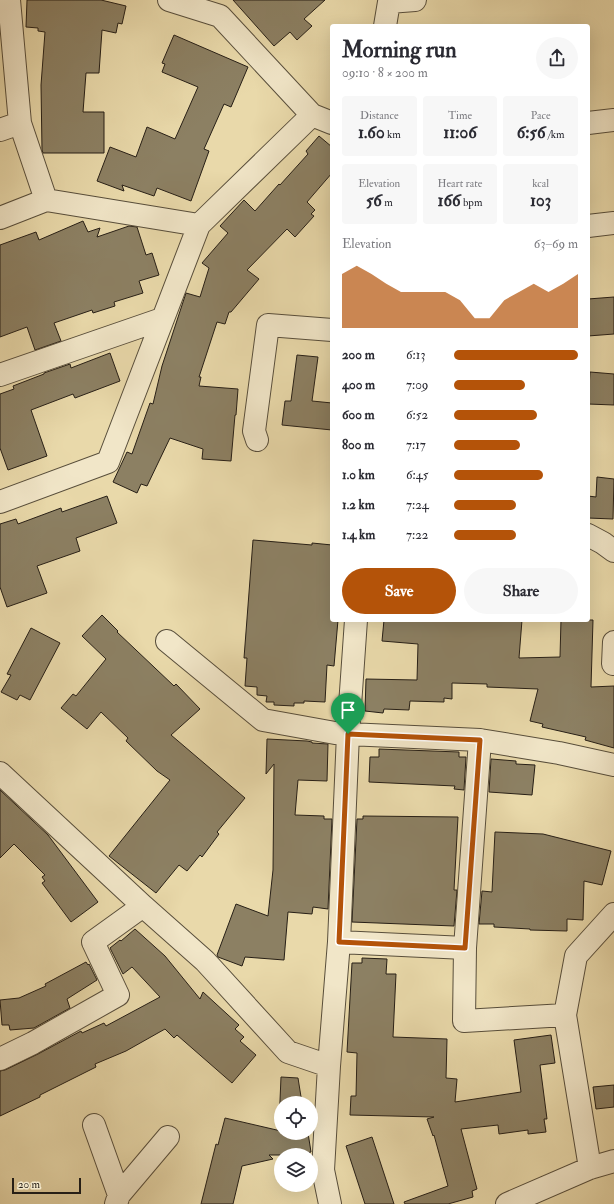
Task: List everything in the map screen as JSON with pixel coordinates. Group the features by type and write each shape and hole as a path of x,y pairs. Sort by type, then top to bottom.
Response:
{"street":[{"path":"9,0 10,126 46,200"},
{"path":"169,0 220,16 312,115 330,122"},
{"path":"385,24 389,1 415,0"},
{"path":"0,502 108,462 199,225 312,115"},
{"path":"590,123 614,120"},
{"path":"0,218 46,200 199,225"},
{"path":"590,226 614,223"},
{"path":"0,375 162,320"},
{"path":"257,440 254,431 268,325 330,330"},
{"path":"590,535 614,551"},
{"path":"330,1204 323,1170 329,1066 339,942 348,734 356,622"},
{"path":"167,641 263,720 348,734 480,740 559,753 614,765"},
{"path":"614,642 614,664"},
{"path":"480,740 465,948 464,1021 565,1015"},
{"path":"0,773 143,906 205,961 288,1052 329,1066"},
{"path":"0,1059 118,995 93,942 143,906"},
{"path":"590,1168 565,1015 576,956 614,914"},
{"path":"339,942 465,948"},
{"path":"94,1125 118,1200"},
{"path":"118,1200 168,1137"},
{"path":"507,1204 590,1168 614,1161"}],"building":[{"path":"27,0 101,0 126,6 122,24 118,23 116,33 102,30 99,73 86,73 83,112 104,112 104,153 43,153 41,85 45,32 38,31 38,28 26,27"},
{"path":"233,0 325,0 304,19 312,26 297,40 290,32 274,46"},
{"path":"174,35 248,67 231,107 224,104 204,149 209,151 191,201 157,188 154,196 122,185 124,191 97,181 110,147 136,157 147,127 175,139 198,87 162,72 165,64 162,63"},
{"path":"319,136 330,145 330,175 307,202 315,210 311,214 314,216 295,237 287,229 247,270 259,279 231,312 229,312 225,324 217,322 199,377 201,377 199,386 238,389 231,461 202,459 203,449 170,438 147,486 141,484 137,493 113,482 127,452 132,454 150,403 153,404 162,366 186,293 200,297 209,268 202,263 228,233 220,226 244,200 255,211 308,154 306,151"},
{"path":"83,221 88,232 100,228 97,237 129,226 137,227 146,255 152,253 159,275 139,281 143,293 114,302 115,306 93,313 92,310 54,323 61,341 35,350 27,327 0,337 0,245 36,232 39,240"},
{"path":"614,297 614,334 590,336 590,299"},
{"path":"110,353 120,381 75,398 73,394 31,410 47,456 8,470 0,448 0,394 14,389 13,386 44,373 70,364 71,368"},
{"path":"297,355 318,357 312,401 330,403 330,430 282,425 285,401 291,401"},
{"path":"590,372 614,374 614,405 590,404"},
{"path":"597,477 614,479 613,519 590,518 590,496 596,497"},
{"path":"107,496 117,523 76,538 80,551 37,566 47,593 7,607 0,587 0,524 16,519 18,524 61,508 62,512"},
{"path":"253,540 312,545 312,543 330,545 330,622 338,622 334,666 327,665 325,702 304,701 304,703 294,703 294,706 274,705 274,702 266,702 267,696 257,695 257,687 245,686 247,658 244,658"},
{"path":"102,615 118,631 117,632 174,686 176,684 200,709 171,735 245,798 217,832 219,834 202,857 200,855 187,871 179,865 156,893 109,856 170,780 157,771 126,741 128,738 101,712 87,729 61,708 73,694 76,696 106,659 82,636"},
{"path":"590,620 593,620 591,687 614,686 614,748 585,740 586,737 542,727 543,724 530,721 538,689 487,687 487,684 452,683 452,699 444,698 444,702 410,701 409,710 384,709 383,713 365,711 366,679 417,680 418,644 382,641 384,622 522,622 519,658 560,657 561,622 590,622"},
{"path":"31,628 60,643 30,700 20,695 17,700 1,692 11,675 7,674"},
{"path":"267,739 307,741 312,743 328,744 327,781 298,780 295,815 324,816 324,819 332,819 328,909 313,907 312,914 288,912 284,960 245,957 242,966 218,957 217,955 236,904 268,916 273,870 274,764 266,774"},
{"path":"379,749 459,752 459,757 466,757 464,790 454,789 455,786 369,782 370,757 379,757"},
{"path":"491,759 516,761 516,764 535,765 532,795 489,792"},
{"path":"0,790 48,835 98,902 71,922 42,883 45,881 42,877 45,875 14,844 0,858"},
{"path":"363,816 458,817 454,890 457,890 454,926 352,922 357,819 363,819"},
{"path":"495,832 543,834 611,851 602,885 584,881 583,920 567,919 567,931 530,930 494,927 494,924 479,924 482,891 492,892"},
{"path":"135,929 165,956 200,999 203,992 239,1025 235,1029 244,1037 240,1041 256,1055 232,1083 177,1035 174,1038 165,1029 126,1051 95,1064 96,1067 40,1095 40,1097 0,1116 0,1071 38,1054 81,1031 82,1033 104,1023 106,1026 160,997 132,967 123,974 110,948"},
{"path":"362,958 387,959 386,974 396,974 393,1037 447,1039 446,1078 457,1079 455,1102 521,1092 514,1040 551,1035 555,1063 540,1065 547,1119 544,1119 546,1132 528,1134 528,1130 499,1134 498,1125 461,1129 477,1189 472,1191 473,1197 448,1204 405,1204 404,1202 448,1186 434,1135 433,1136 427,1119 434,1117 350,1115 351,1096 356,1096 357,1053 347,1052 352,963 362,963"},
{"path":"86,962 88,965 89,964 97,980 67,999 70,1008 34,1028 10,1030 9,1025 2,1025 0,1000 19,998 46,986 45,984"},
{"path":"281,1077 298,1078 301,1096 280,1096"},
{"path":"614,1085 614,1107 596,1109 593,1087"},
{"path":"225,1118 274,1129 274,1140 309,1140 310,1148 274,1148 274,1155 269,1155 273,1159 242,1166 233,1204 201,1204 216,1144 218,1145"},
{"path":"372,1137 394,1204 365,1204 346,1146"}],"route":[{"path":"348,734 480,740 465,948 339,942 348,734"}]}
